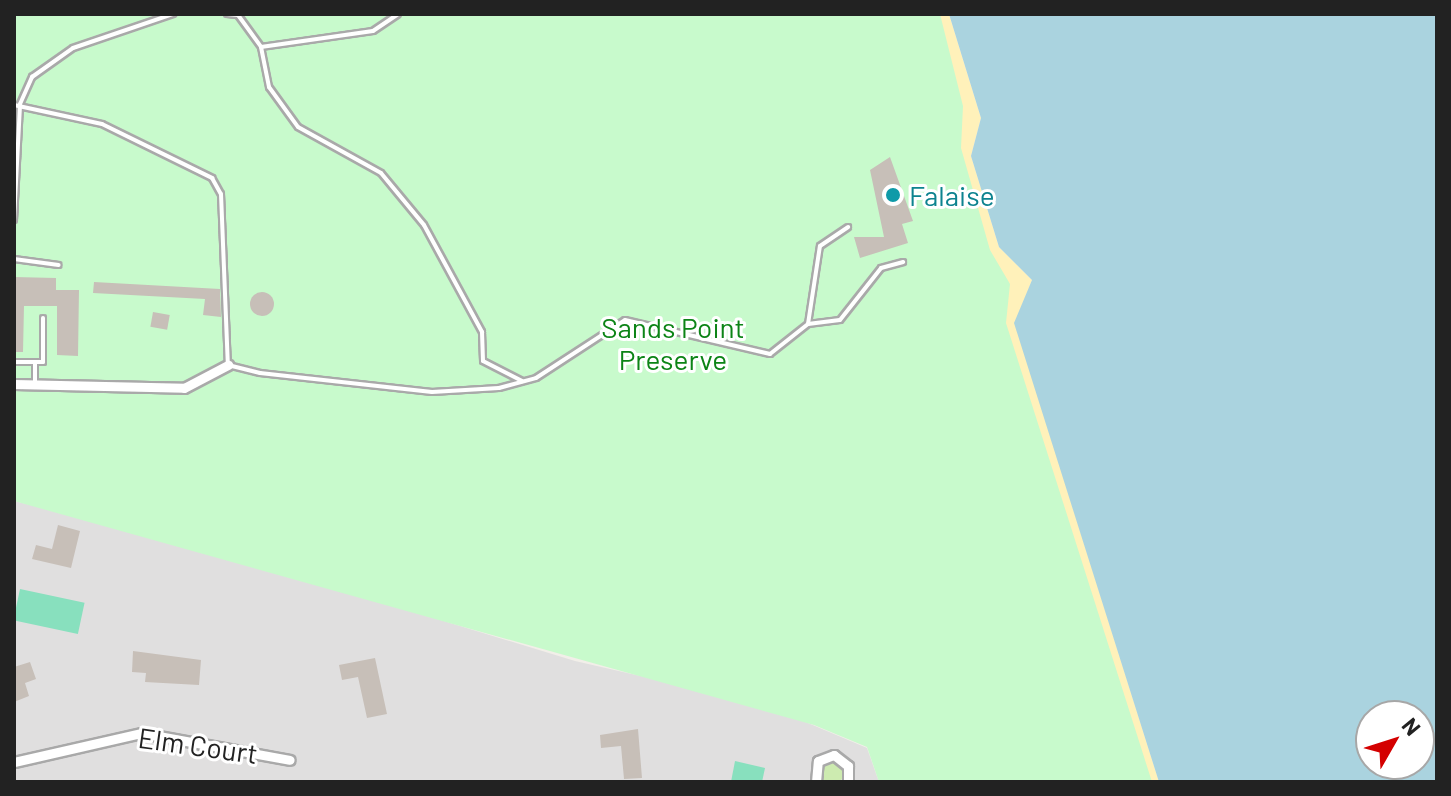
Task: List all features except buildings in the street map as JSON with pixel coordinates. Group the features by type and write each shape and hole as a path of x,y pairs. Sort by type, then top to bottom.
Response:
{"street":[{"path":"14,384 184,388 228,365"},
{"name":"Elm Court","path":"14,762 142,733 290,760"},
{"path":"816,782 818,761 834,755 848,766 848,782"}],"lane":[{"path":"14,220 17,104 32,77 73,48 173,14"},
{"path":"227,14 238,15 261,47 269,87 298,127 381,173 424,225 482,332 483,361 524,381"},
{"path":"261,47 373,31 398,14"},
{"path":"17,104 102,124 212,178 222,209 228,365 432,392 524,381 625,320 770,354 808,324 840,320 881,268 903,262"},
{"path":"808,324 820,246 848,227"},
{"path":"14,259 59,265"},
{"path":"14,362 43,362 43,318"},
{"path":"35,362 35,384"}],"shaded area":[{"path":"14,501 185,542 575,661 763,704 867,748 879,782 14,782"}],"green space":[{"name":"Sands Point Preserve","path":"14,14 940,14 963,106 961,148 990,250 1010,284 1006,323 1152,782 879,782 867,747 814,725 14,501"},
{"path":"20,589 85,603 78,634 14,620"},
{"path":"832,760 843,767 844,772 837,783 832,784 821,777 820,772 827,761"},
{"path":"735,761 765,768 762,782 731,782"}],"sand":[{"path":"881,14 949,14 981,118 971,156 999,247 1032,280 1015,323 1159,782 1110,782"}],"water":[{"path":"949,14 1437,14 1437,782 1159,782 1014,323 1032,280 999,247 971,156 981,118"}],"place":[{"name":"Falaise","path":"893,195"}]}
